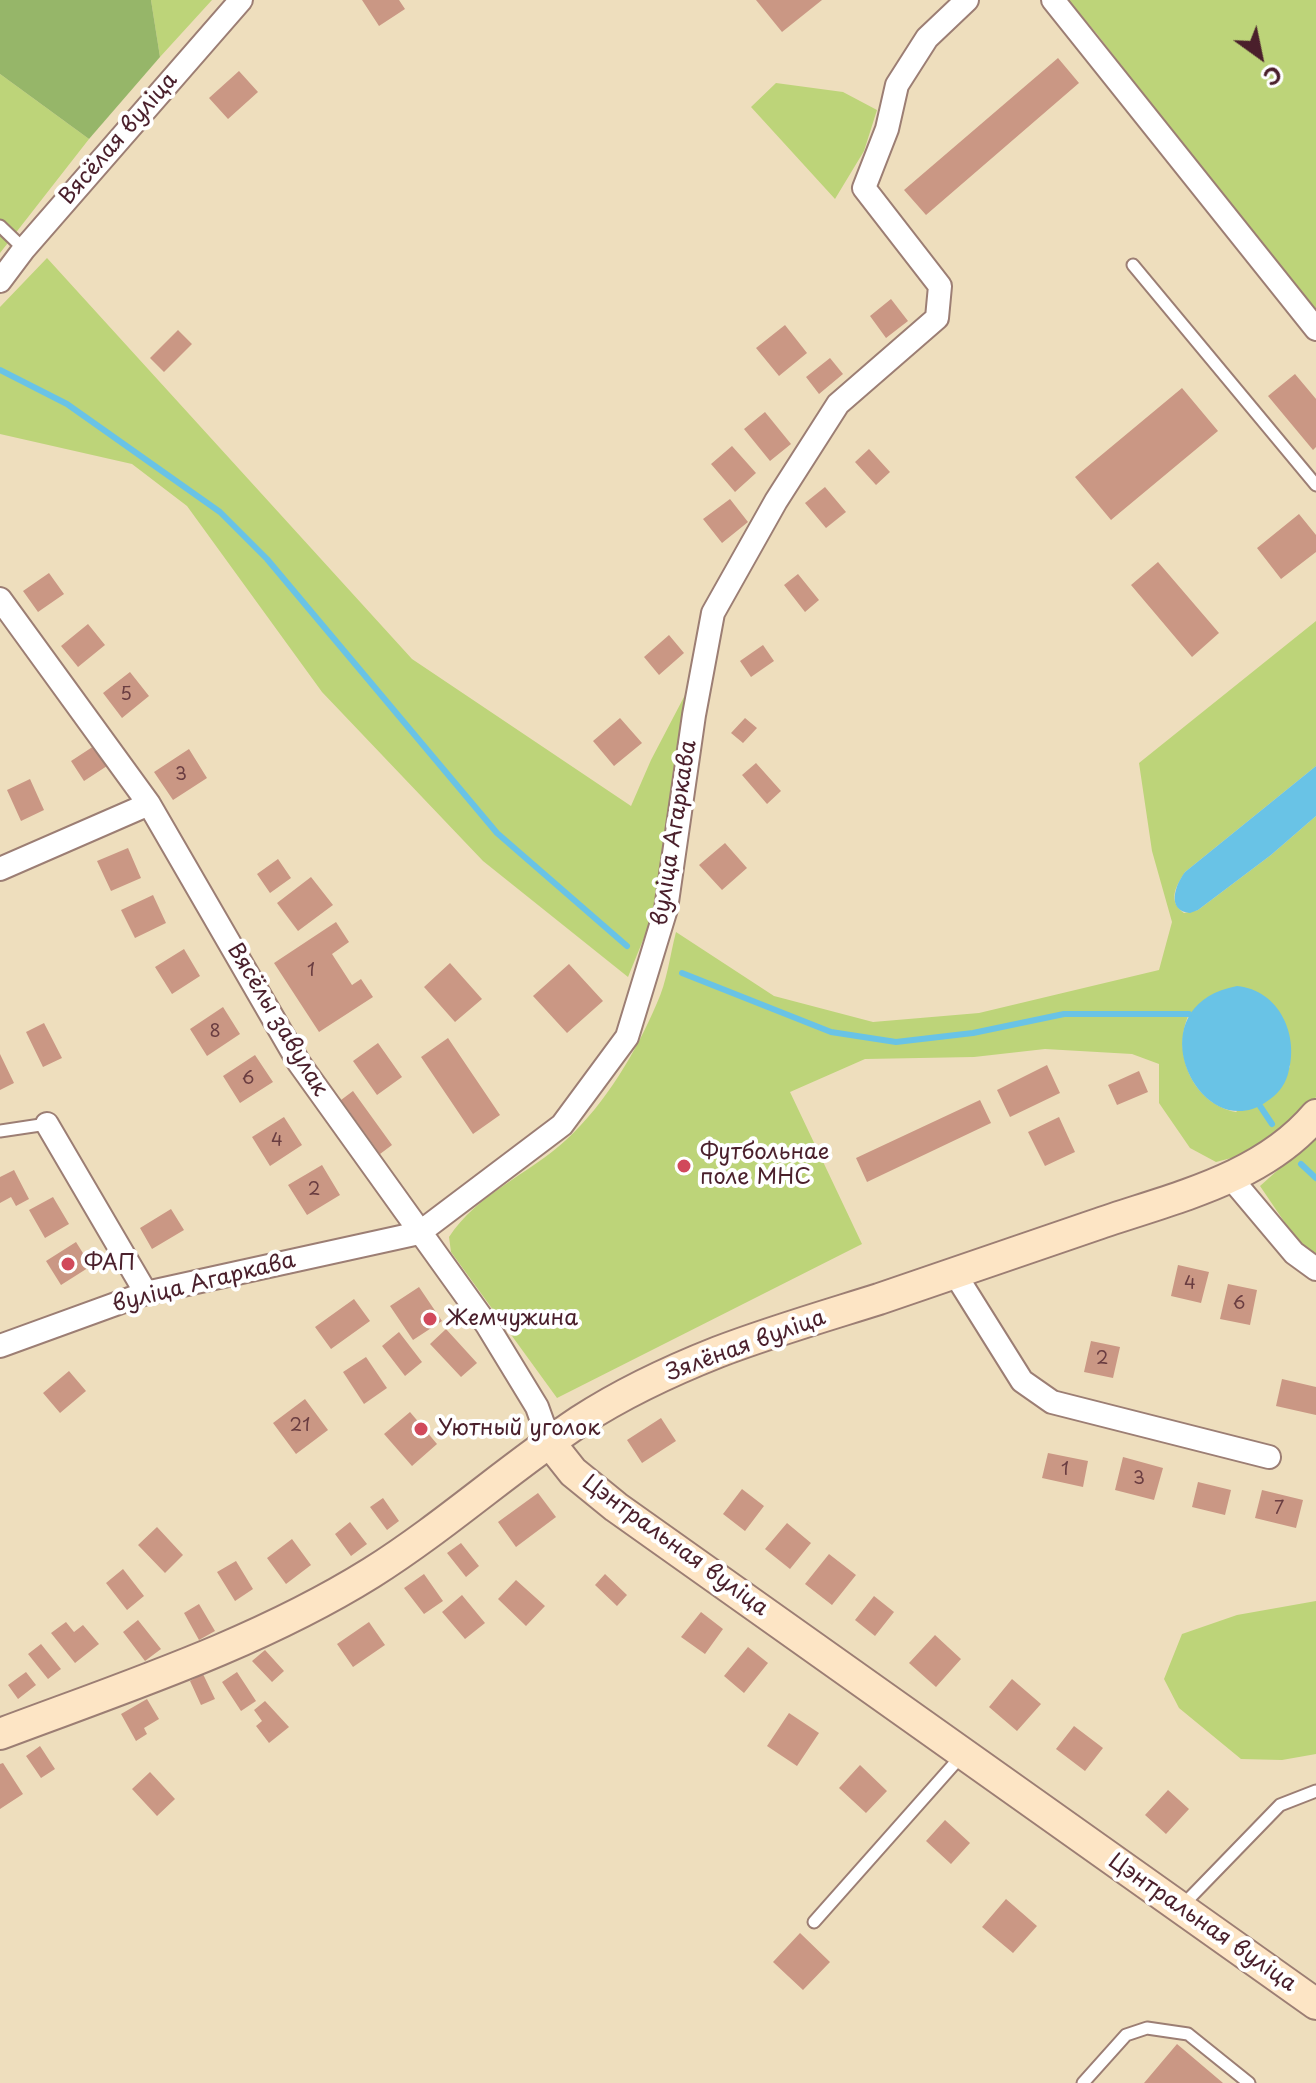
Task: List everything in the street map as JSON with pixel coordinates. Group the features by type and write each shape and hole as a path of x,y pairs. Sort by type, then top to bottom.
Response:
{"street":[{"name":"Вясёлая вуліца","path":"0,281 24,249 241,0"},
{"name":"вуліца Агаркава","path":"0,1346 146,1293 419,1233 562,1125 627,1037 666,909 694,715 713,613 776,501 838,404 937,318 940,286 864,188 887,129 897,85 927,38 967,0"},
{"path":"1053,0 1316,329"},
{"name":"Вясёлы завулак","path":"0,599 149,804 299,1063 487,1325 537,1407 550,1443"},
{"path":"0,869 149,804"},
{"name":"Зялёная вуліца","path":"550,1443 612,1402 683,1366 1230,1177 1278,1152 1300,1134 1316,1115"},
{"path":"47,1124 146,1293"},
{"path":"1230,1177 1294,1253 1316,1269"},
{"path":"955,1274 1022,1381 1052,1402 1269,1457"},
{"path":"0,1734 183,1664 284,1620 330,1596 407,1548 550,1443"},
{"name":"Цэнтральная вуліца","path":"550,1443 573,1472 616,1507 1316,2004"}],"lane":[{"path":"0,226 24,249"},
{"path":"1133,265 1316,485"},
{"path":"0,1131 47,1124"},
{"path":"814,1922 963,1753"},
{"path":"1181,1908 1280,1805 1316,1791"},
{"path":"1083,2083 1126,2035 1147,2028 1188,2034 1249,2083"}],"green space":[{"path":"0,0 151,0 160,57 89,139 0,74"},
{"path":"151,0 212,0 160,57"},
{"path":"1068,0 1316,0 1316,309 1197,164"},
{"path":"0,74 89,139 0,253"},
{"path":"776,83 843,92 877,110 864,151 835,199 751,107"},
{"path":"47,258 412,659 631,806 685,695 671,818 652,918 628,977 483,861 322,692 187,506 132,464 0,434 0,307"},
{"path":"1316,621 1316,766 1185,872 1174,898 1184,913 1198,910 1271,855 1316,816 1316,1097 1310,1106 1262,1150 1216,1162 1190,1148 1159,1103 1159,1064 1132,1054 1045,1049 974,1057 865,1059 790,1092 862,1244 557,1398 451,1252 449,1237 474,1208 566,1140 607,1093 640,1040 657,1003 676,932 774,996 873,1022 979,1013 1159,970 1172,922 1152,851 1139,763","holes":["1189,1014 1290,1039 1290,1067 1236,1112 1221,1107 1197,1088 1185,1060 1183,1045"]},
{"path":"1316,1136 1316,1260 1298,1242 1260,1186"},
{"path":"1316,1601 1316,1754 1282,1760 1241,1759 1179,1708 1164,1679 1182,1634 1237,1615"}],"water":[{"path":"1316,766 1316,816 1271,855 1198,910 1190,913 1178,908 1175,903 1176,890 1185,872"},
{"path":"1237,986 1252,989 1275,1005 1283,1017 1291,1044 1288,1074 1280,1090 1266,1102 1241,1111 1219,1106 1200,1091 1187,1069 1182,1044 1188,1019 1205,999"}],"building":[{"path":"362,0 399,0 405,9 379,26"},
{"path":"756,0 822,0 782,32"},
{"path":"1058,58 1079,83 926,215 904,190"},
{"path":"239,71 258,92 228,119 209,98"},
{"path":"891,299 908,321 886,338 870,316"},
{"path":"785,325 807,353 779,376 756,348"},
{"path":"178,330 192,344 164,372 150,358"},
{"path":"830,358 843,374 819,394 806,377"},
{"path":"1295,374 1316,399 1316,447 1313,450 1268,396"},
{"path":"1182,388 1218,431 1111,520 1075,477"},
{"path":"765,412 791,444 770,461 744,429"},
{"path":"732,446 756,473 735,492 711,464"},
{"path":"869,449 890,472 876,485 855,462"},
{"path":"825,487 846,512 826,528 805,503"},
{"path":"730,499 748,522 722,543 703,519"},
{"path":"1299,514 1316,535 1316,552 1281,579 1257,548"},
{"path":"1158,562 1219,633 1192,657 1131,585"},
{"path":"49,573 64,594 38,612 23,591"},
{"path":"798,574 819,600 805,612 784,585"},
{"path":"88,624 105,645 78,667 61,646"},
{"path":"669,635 684,653 659,675 644,657"},
{"path":"763,645 774,661 751,677 740,661"},
{"path":"130,672 149,696 122,718 103,693"},
{"path":"620,718 642,743 614,766 593,741"},
{"path":"745,718 757,728 743,743 731,733"},
{"path":"94,746 107,766 84,781 71,761"},
{"path":"189,749 207,778 173,800 154,772"},
{"path":"756,763 781,791 767,804 742,775"},
{"path":"30,779 44,810 21,821 7,790"},
{"path":"725,843 747,868 722,890 699,865"},
{"path":"128,848 141,878 111,891 97,861"},
{"path":"278,859 291,878 270,893 257,874"},
{"path":"311,877 333,905 298,931 277,903"},
{"path":"153,895 166,923 135,938 121,910"},
{"path":"336,922 349,942 332,954 352,985 361,979 373,997 319,1032 274,963"},
{"path":"184,949 200,976 172,994 155,967"},
{"path":"450,963 482,999 455,1022 424,987"},
{"path":"569,964 603,1001 567,1033 533,996"},
{"path":"223,1007 240,1034 207,1056 190,1029"},
{"path":"44,1023 62,1058 43,1067 26,1032"},
{"path":"448,1038 500,1115 473,1134 421,1057"},
{"path":"378,1043 402,1077 377,1095 353,1061"},
{"path":"0,1054 14,1083 0,1090"},
{"path":"255,1055 273,1082 240,1103 223,1076"},
{"path":"1047,1065 1060,1093 1010,1117 997,1090"},
{"path":"1139,1071 1148,1092 1117,1105 1108,1085"},
{"path":"353,1091 392,1145 380,1154 341,1100"},
{"path":"980,1100 991,1123 867,1182 856,1158"},
{"path":"284,1117 302,1145 270,1166 252,1137"},
{"path":"1059,1117 1075,1152 1045,1166 1028,1132"},
{"path":"322,1165 340,1195 307,1215 288,1185"},
{"path":"14,1170 29,1199 16,1206 11,1197 0,1203 0,1177"},
{"path":"53,1197 69,1224 45,1238 29,1210"},
{"path":"171,1209 184,1230 152,1249 140,1228"},
{"name":"ФАП","path":"76,1242 91,1266 61,1285 46,1261"},
{"path":"1178,1265 1209,1272 1201,1303 1171,1296"},
{"path":"1228,1284 1257,1290 1250,1325 1220,1319"},
{"path":"419,1287 442,1321 413,1340 390,1306"},
{"path":"354,1299 370,1321 331,1349 315,1327"},
{"path":"446,1329 477,1363 461,1377 430,1344"},
{"path":"399,1332 422,1362 405,1376 382,1346"},
{"path":"1091,1341 1120,1347 1113,1378 1084,1372"},
{"path":"366,1357 387,1388 364,1404 343,1372"},
{"path":"69,1371 86,1391 60,1413 43,1393"},
{"path":"1282,1379 1316,1387 1316,1415 1276,1406"},
{"path":"305,1399 328,1430 296,1454 273,1423"},
{"path":"410,1412 437,1444 412,1466 384,1434"},
{"path":"661,1418 676,1441 642,1463 627,1440"},
{"path":"1048,1453 1088,1461 1083,1487 1042,1478"},
{"path":"1123,1457 1163,1468 1154,1500 1115,1490"},
{"path":"1198,1482 1231,1490 1225,1515 1192,1507"},
{"path":"742,1489 764,1506 745,1531 723,1514"},
{"path":"1262,1490 1303,1500 1296,1528 1255,1518"},
{"path":"538,1493 556,1517 516,1547 498,1522"},
{"path":"383,1498 399,1521 387,1530 370,1507"},
{"path":"350,1522 367,1544 351,1556 335,1534"},
{"path":"787,1523 811,1543 790,1569 765,1549"},
{"path":"157,1527 183,1555 165,1573 138,1545"},
{"path":"292,1539 311,1565 286,1584 267,1558"},
{"path":"461,1543 479,1566 466,1577 447,1553"},
{"path":"829,1554 856,1575 832,1605 805,1584"},
{"path":"236,1561 253,1589 235,1601 217,1572"},
{"path":"123,1569 144,1596 127,1610 106,1583"},
{"path":"424,1574 443,1601 424,1614 404,1588"},
{"path":"605,1574 627,1595 617,1606 595,1585"},
{"path":"516,1580 545,1606 526,1626 498,1599"},
{"path":"462,1595 485,1623 465,1639 442,1612"},
{"path":"874,1596 894,1612 875,1636 855,1620"},
{"path":"199,1604 215,1631 199,1640 184,1613"},
{"path":"701,1612 723,1629 705,1654 681,1637"},
{"path":"138,1620 161,1649 145,1661 123,1632"},
{"path":"66,1622 74,1632 83,1625 99,1644 75,1663 51,1633"},
{"path":"369,1622 385,1645 353,1667 337,1644"},
{"path":"935,1635 961,1659 936,1687 909,1663"},
{"path":"41,1644 61,1669 48,1679 28,1654"},
{"path":"748,1647 768,1663 744,1693 724,1676"},
{"path":"265,1650 284,1671 272,1682 252,1661"},
{"path":"26,1672 36,1685 18,1699 8,1685"},
{"path":"237,1672 256,1701 241,1711 222,1682"},
{"path":"203,1674 215,1699 201,1705 190,1681"},
{"path":"1012,1679 1041,1704 1017,1731 989,1707"},
{"path":"147,1699 159,1719 144,1728 147,1734 136,1741 121,1714"},
{"path":"265,1701 289,1727 269,1743 256,1726 262,1721 254,1710"},
{"path":"789,1713 819,1733 797,1766 767,1746"},
{"path":"1074,1726 1103,1748 1085,1771 1056,1749"},
{"path":"40,1746 55,1769 41,1778 26,1756"},
{"path":"3,1763 23,1794 0,1809 0,1764"},
{"path":"860,1765 887,1791 866,1813 839,1788"},
{"path":"150,1772 175,1799 157,1816 132,1789"},
{"path":"1168,1790 1189,1809 1166,1834 1145,1815"},
{"path":"945,1820 970,1843 951,1864 926,1841"},
{"path":"1006,1899 1037,1926 1013,1953 982,1927"},
{"path":"800,1933 830,1962 803,1990 773,1962"},
{"path":"1177,2044 1223,2083 1144,2083"}],"waterway":[{"path":"0,370 67,404 220,512 267,559 497,833 627,946"},
{"path":"682,973 831,1032 896,1042 973,1033 1064,1014 1189,1014"},
{"path":"1260,1106 1272,1124"},
{"path":"1301,1164 1316,1178"}],"place":[{"name":"Футбольнае поле МНС","path":"684,1166"},
{"name":"ФАП","path":"68,1264"},
{"name":"Жемчужина","path":"430,1319"},
{"name":"Уютный уголок","path":"421,1429"}]}
